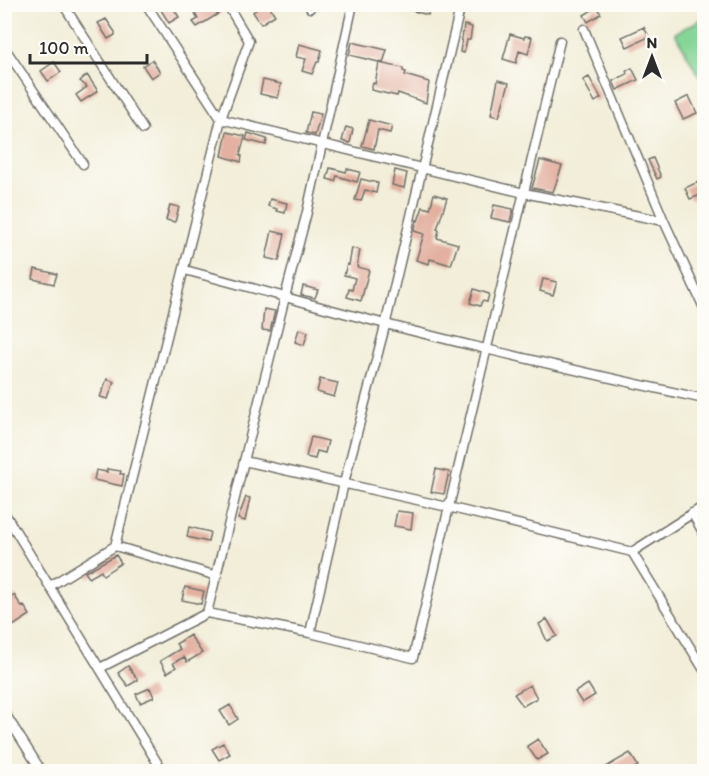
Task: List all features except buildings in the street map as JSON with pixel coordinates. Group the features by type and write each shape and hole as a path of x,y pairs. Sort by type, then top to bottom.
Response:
{"street":[{"path":"63,4 143,129"},
{"path":"146,4 221,119 524,193 664,221"},
{"path":"50,586 115,546 221,119 249,41 227,4"},
{"path":"207,613 322,143 353,4"},
{"path":"310,633 460,4"},
{"path":"584,29 664,221 705,308"},
{"path":"100,668 207,613 310,633 413,658 560,41"},
{"path":"4,47 83,164"},
{"path":"185,270 385,326 705,399"},
{"path":"244,461 632,552 705,670"},
{"path":"632,552 705,506"},
{"path":"4,512 163,771"},
{"path":"692,513 705,534"},
{"path":"115,546 217,576"},
{"path":"4,712 42,771"}],"green space":[{"path":"704,18 704,85 675,33"}]}
